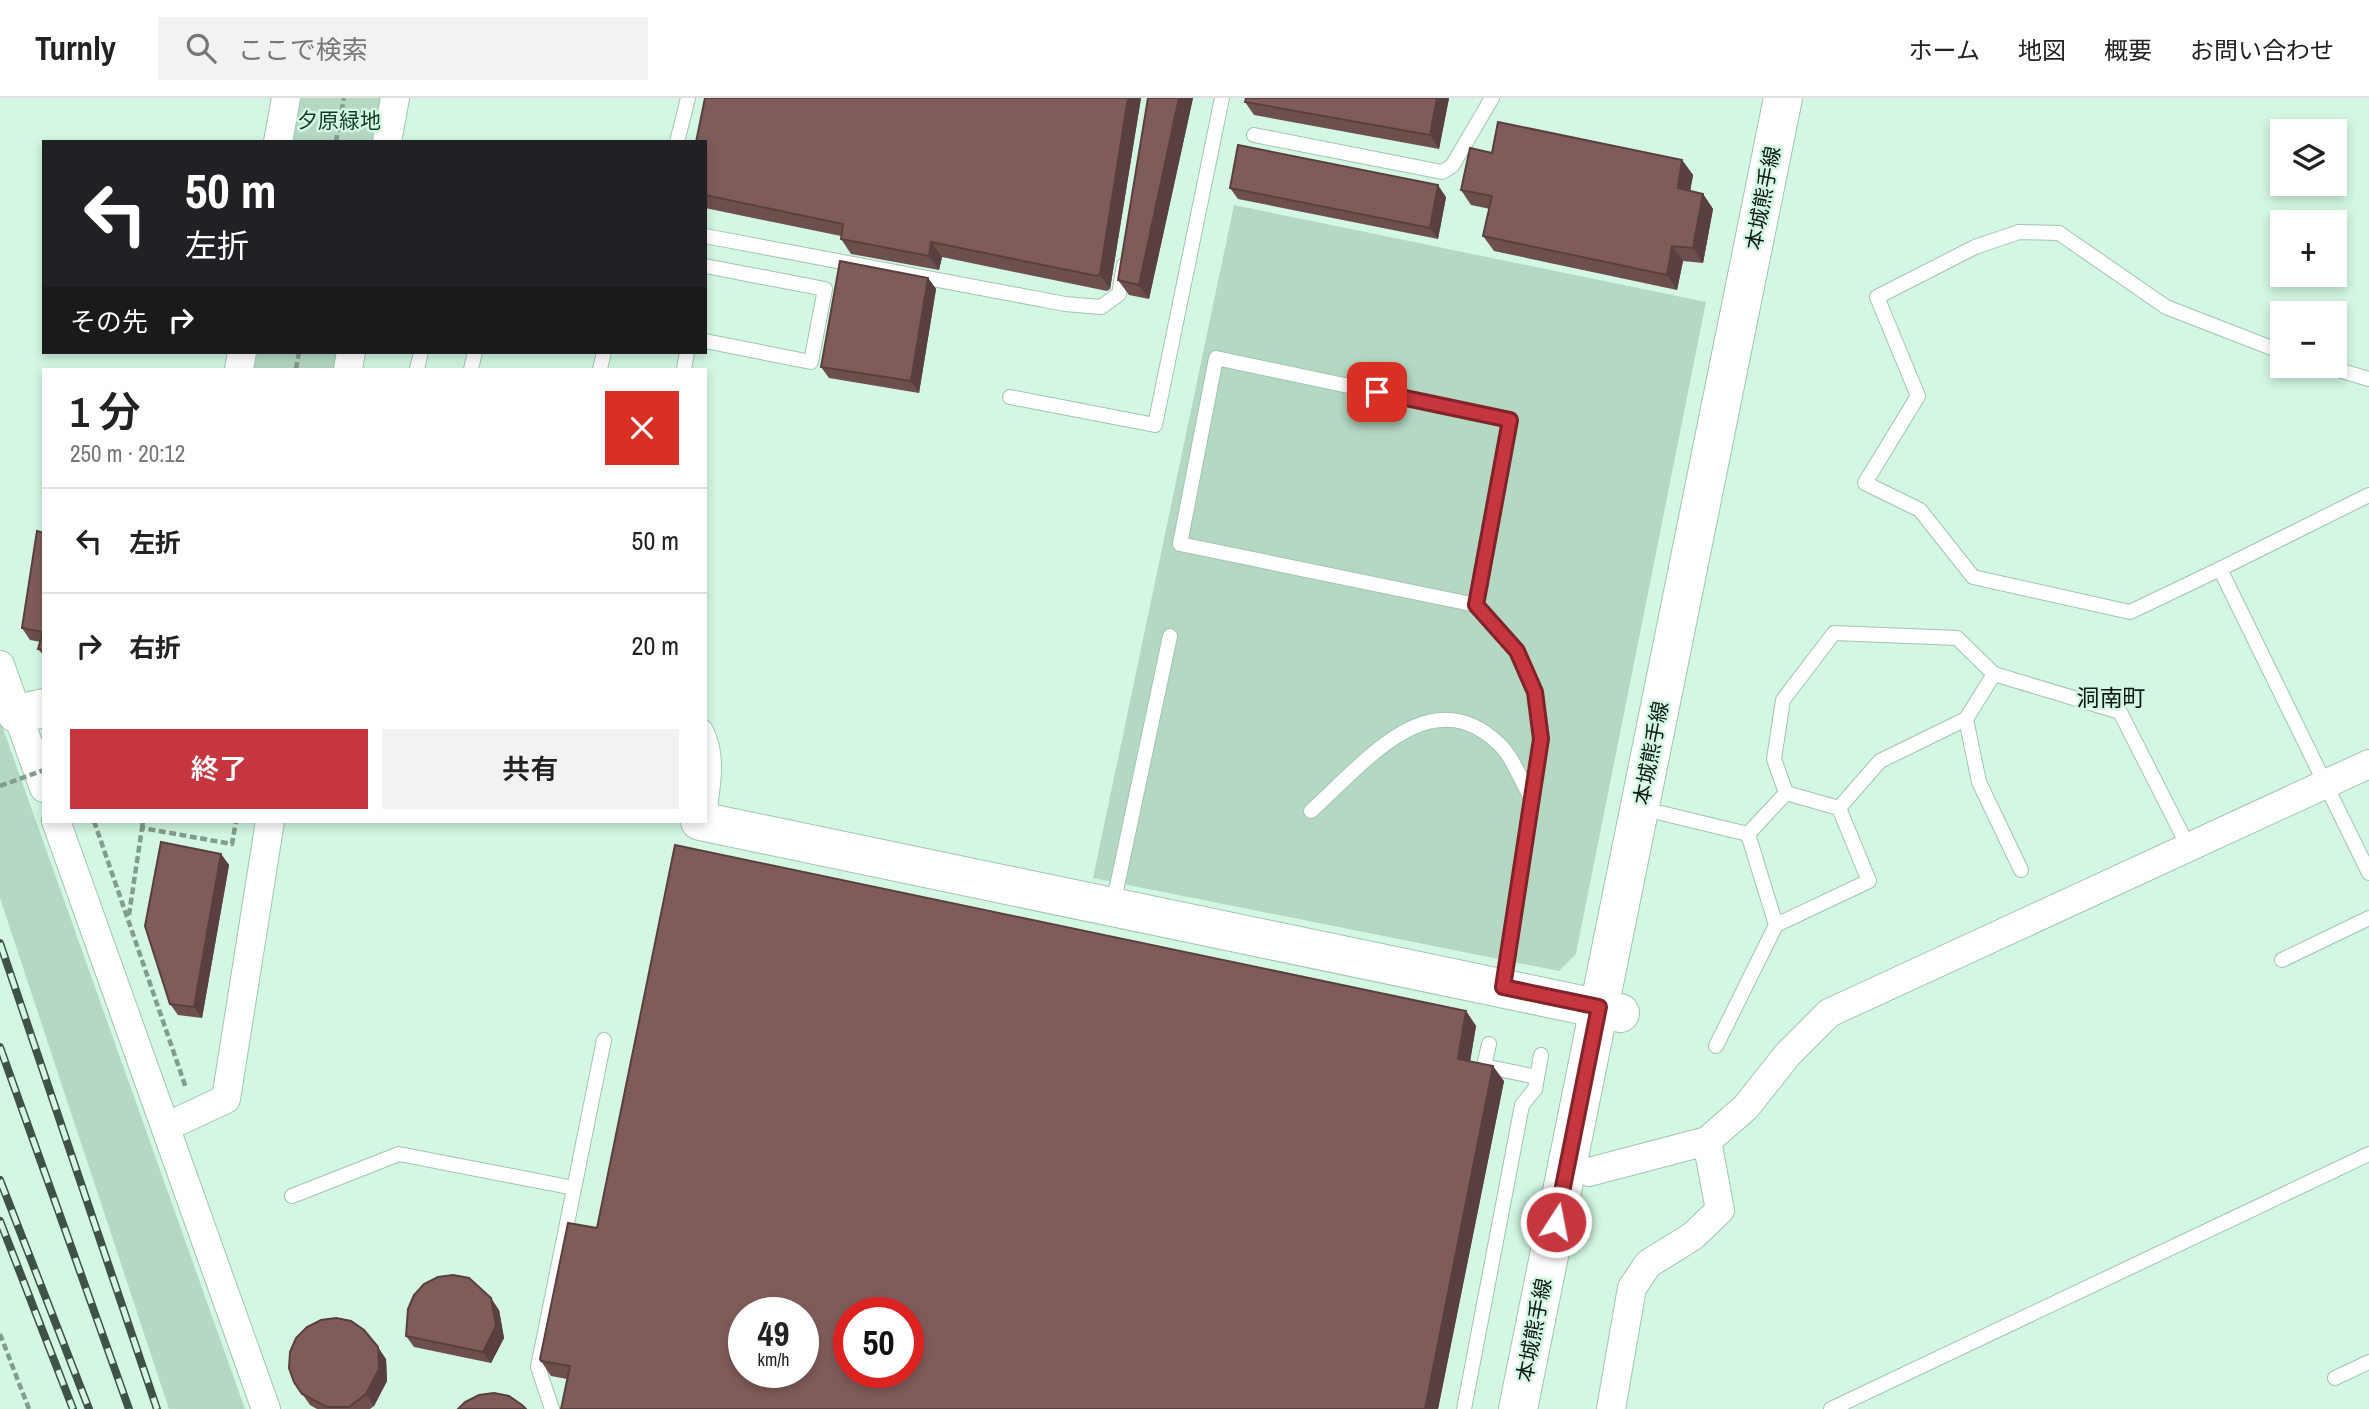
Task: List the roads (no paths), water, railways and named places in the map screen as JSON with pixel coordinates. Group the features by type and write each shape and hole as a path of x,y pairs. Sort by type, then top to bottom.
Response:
{"main road":[{"name":"本城熊手線","path":"1541,1409 1589,1172 1610,1010 1783,98"},
{"name":"本城熊手線","path":"1518,1409 1610,1010 1661,813 1805,98"},
{"path":"707,823 1610,1010"}],"street":[{"path":"278,140 286,98"},
{"path":"387,140 395,98"},
{"path":"0,665 30,711 42,777"},
{"path":"1589,1172 1707,1141 1746,1107 1788,1054 1829,1013 2369,764"},
{"path":"57,823 265,1409"},
{"path":"166,1127 226,1100 270,823"},
{"path":"1611,1409 1632,1288 1648,1264 1693,1236 1720,1210 1707,1141"}],"lane":[{"path":"678,140 688,98"},
{"path":"1010,397 1155,425 1222,98"},
{"path":"1254,135 1442,172 1452,166 1492,98"},
{"path":"2270,347 2166,307 2059,233 2019,232 1975,247 1877,297 1919,396 1865,483 1920,510 1973,577 2130,612 2369,495"},
{"path":"707,236 1065,304 1101,307 1119,294 1126,255"},
{"path":"707,266 825,289 810,362 707,341"},
{"path":"1476,605 1510,420 1216,358 1180,544 1476,605 1517,651 1535,692 1541,739 1503,987"},
{"path":"2347,372 2369,379"},
{"path":"2220,569 2369,873"},
{"path":"1786,793 1774,759 1783,700 1834,633 1956,638 1994,674 2120,712 2189,848"},
{"path":"1112,906 1170,636"},
{"path":"1839,808 1880,761 1966,719 1994,674"},
{"path":"1311,811 1397,735 1422,721 1443,717 1473,726 1500,745 1532,800"},
{"path":"1966,719 1979,782 2021,870"},
{"path":"707,733 713,744 714,776 707,808"},
{"path":"1748,834 1786,793"},
{"path":"1786,793 1839,808"},
{"path":"1716,1046 1776,925 1869,881 1839,808"},
{"path":"1661,813 1748,834"},
{"path":"1748,834 1776,925"},
{"path":"2282,960 2369,918"},
{"path":"552,1409 538,1367 604,1040"},
{"path":"1489,1044 1485,1066 1537,1077"},
{"path":"1464,1409 1521,1105 1535,1089 1541,1055"},
{"path":"292,1196 399,1154 574,1188"},
{"path":"1831,1409 2367,1160"},
{"path":"2335,1378 2369,1362"}],"railway":[{"path":"0,943 157,1409"},
{"path":"0,1047 129,1409"},
{"path":"0,1180 89,1409"},
{"path":"0,1221 73,1409"}],"district":[{"name":"洞南町","path":"2111,697"}],"park label":[{"name":"夕原緑地","path":"339,120"}]}
